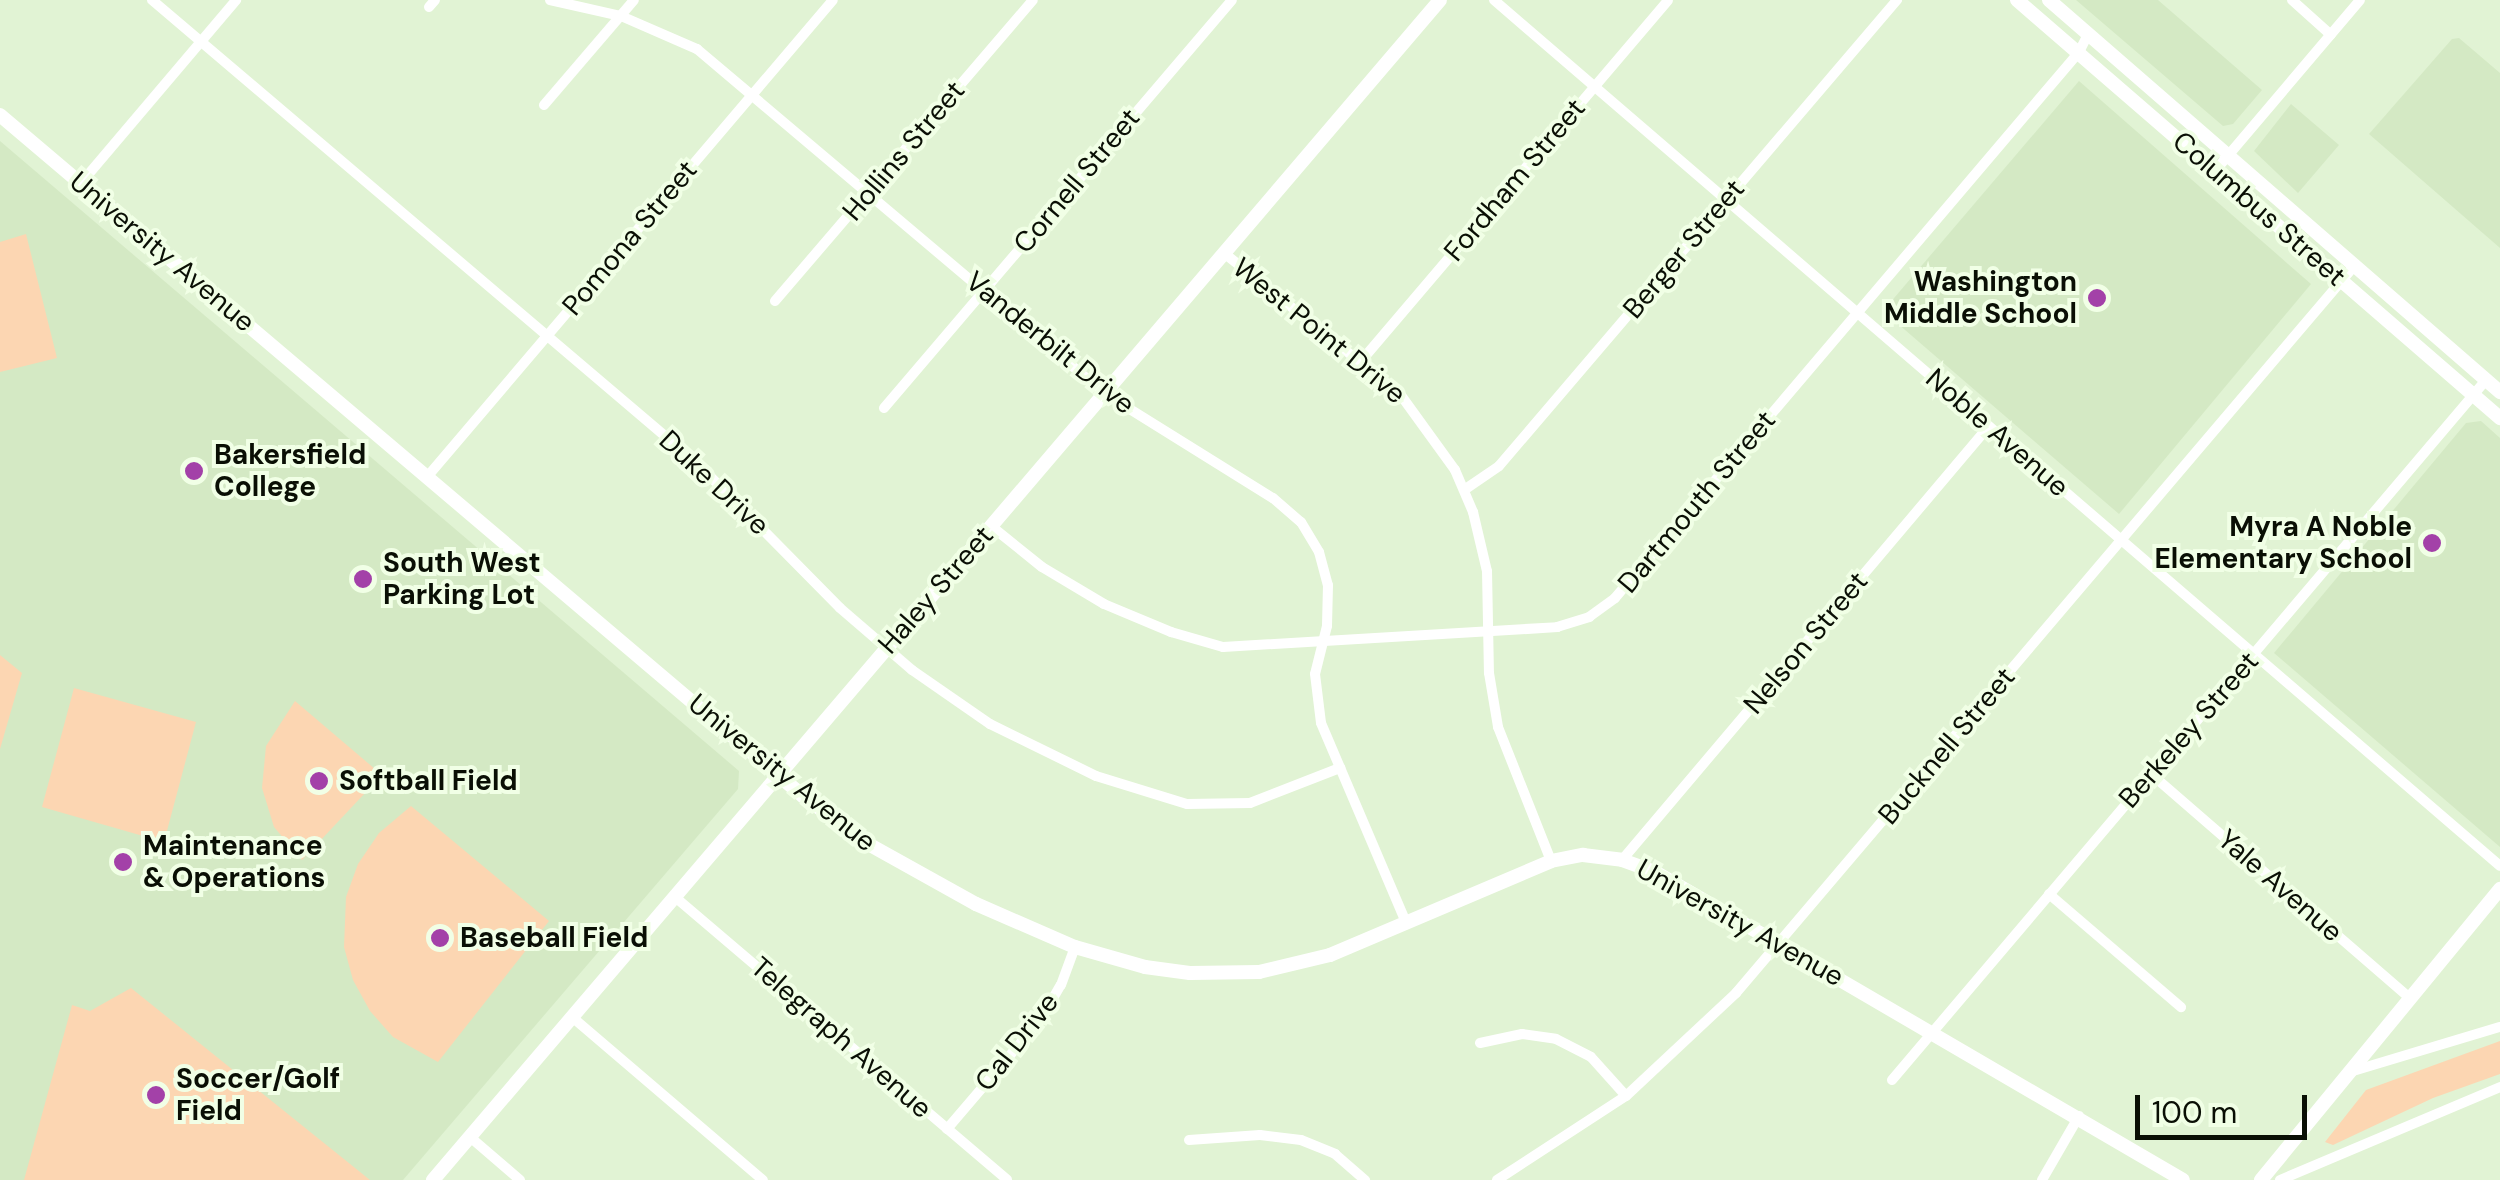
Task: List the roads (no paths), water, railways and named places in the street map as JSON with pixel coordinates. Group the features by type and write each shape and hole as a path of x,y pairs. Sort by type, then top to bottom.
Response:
{"street":[{"name":"Duke Drive","path":"152,0 720,484 814,583 950,698 1021,742 1096,776 1164,798 1208,806 1250,803 1340,768"},
{"path":"80,183 236,0"},
{"name":"Vanderbilt Drive","path":"550,0 620,16 696,49 1104,394 1273,498 1300,522 1319,552 1328,585 1316,674 1318,708 1406,922"},
{"path":"544,105 634,0"},
{"name":"Pomona Street","path":"427,477 833,0"},
{"name":"Hollins Street","path":"776,301 1033,0"},
{"name":"Cornell Street","path":"884,408 1232,0"},
{"name":"Haley Street","path":"433,1180 1440,0"},
{"name":"Noble Avenue","path":"1494,0 2500,866"},
{"name":"Fordham Street","path":"1362,360 1668,0"},
{"name":"Berger Street","path":"1464,490 1499,466 1897,0"},
{"name":"Columbus Street","path":"2017,0 2500,418"},
{"name":"Columbus Street","path":"2049,0 2500,392"},
{"path":"2292,0 2330,35"},
{"path":"2215,171 2360,0"},
{"name":"Dartmouth Street","path":"991,526 1073,586 1171,632 1239,648 1557,627 1604,607 2079,52 2088,34"},
{"name":"University Avenue","path":"0,115 778,775 836,822 905,867 1075,947 1190,973 1260,972 1330,955 1552,861 1583,855 1622,860 1656,872 2184,1180"},
{"name":"West Point Drive","path":"1224,253 1296,314 1362,360 1419,414 1464,490 1487,571 1498,727 1552,861"},
{"name":"Bucknell Street","path":"1497,1180 1626,1096 1704,1027 1780,944 2354,266"},
{"name":"Berkeley Street","path":"1892,1080 2486,380"},
{"name":"Nelson Street","path":"1622,860 1989,426"},
{"name":"Yale Avenue","path":"2150,773 2410,998"},
{"path":"2262,1180 2500,890"},
{"path":"2048,894 2180,1007"},
{"name":"Telegraph Avenue","path":"675,897 1006,1180"},
{"name":"Cal Drive","path":"947,1129 1053,1002 1075,947"},
{"path":"572,1017 763,1180"},
{"path":"2353,1071 2500,1027"},
{"path":"1480,1044 1522,1034 1556,1039 1591,1056 1626,1096"},
{"path":"2280,1180 2500,1087"},
{"path":"2042,1180 2079,1116"},
{"path":"1188,1140 1260,1135 1301,1140 1334,1154 1365,1180"},
{"path":"470,1137 520,1180"}],"place":[{"name":"Washington Middle School","path":"2097,298"},
{"name":"Bakersfield College","path":"194,471"},
{"name":"Myra A Noble Elementary School","path":"2432,543"},
{"name":"South West Parking Lot","path":"363,579"},
{"name":"Softball Field","path":"319,781"},
{"name":"Maintenance & Operations","path":"123,862"},
{"name":"Baseball Field","path":"440,938"},
{"name":"Soccer/Golf Field","path":"156,1095"}]}
